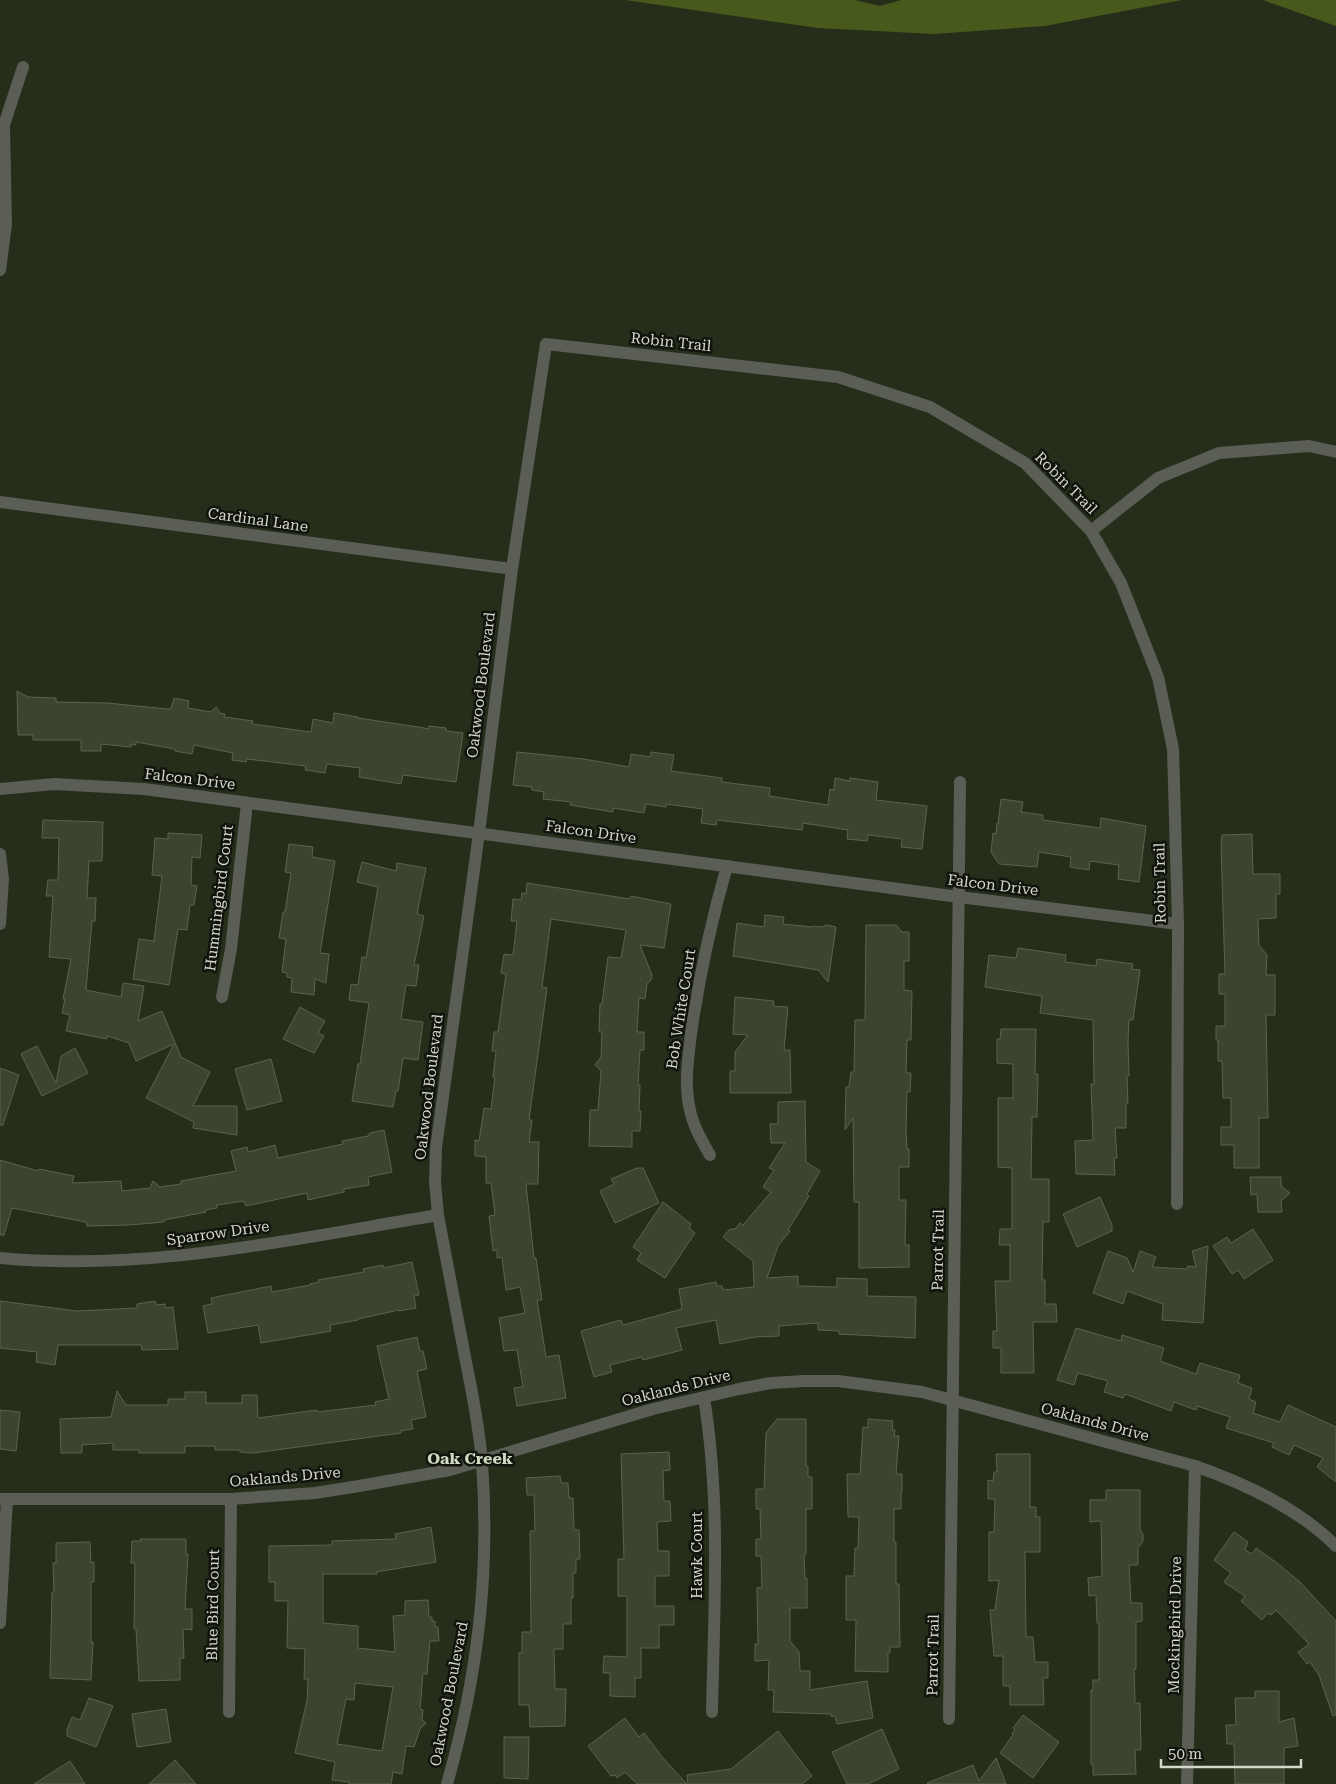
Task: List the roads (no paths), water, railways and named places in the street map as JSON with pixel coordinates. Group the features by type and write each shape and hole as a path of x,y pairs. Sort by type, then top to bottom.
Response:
{"street":[{"path":"0,270 6,224 4,125 23,67"},
{"name":"Robin Trail","path":"512,569 546,344 838,377 930,407 1025,463 1091,532 1121,583 1158,677 1173,748 1178,924 1177,1204"},
{"path":"1091,532 1158,478 1219,453 1309,446 1336,452"},
{"name":"Cardinal Lane","path":"0,502 512,569"},
{"name":"Oakwood Boulevard","path":"447,1784 460,1738 475,1661 483,1594 485,1527 482,1460 476,1414 438,1215 435,1182 436,1148 479,833 512,569"},
{"name":"Parrot Trail","path":"949,1719 960,782"},
{"name":"Falcon Drive","path":"0,789 54,784 144,789 959,897 1178,924"},
{"name":"Hummingbird Court","path":"222,997 231,949 247,803"},
{"path":"0,854 3,879 0,924"},
{"name":"Bob White Court","path":"710,1155 698,1133 690,1110 686,1073 696,995 713,914 727,866"},
{"name":"Sparrow Drive","path":"0,1258 84,1262 134,1260 207,1252 438,1215"},
{"name":"Oaklands Drive","path":"3,1499 231,1499 315,1493 450,1470 652,1409 739,1389 772,1383 838,1381 922,1392 1195,1466 1267,1497 1320,1531 1336,1546"},
{"name":"Hawk Court","path":"704,1398 713,1467 712,1712"},
{"name":"Mockingbird Drive","path":"1187,1784 1195,1466"},
{"path":"0,1623 3,1499"},
{"name":"Blue Bird Court","path":"229,1712 231,1499"}],"district":[{"name":"Oak Creek","path":"470,1458"}]}
